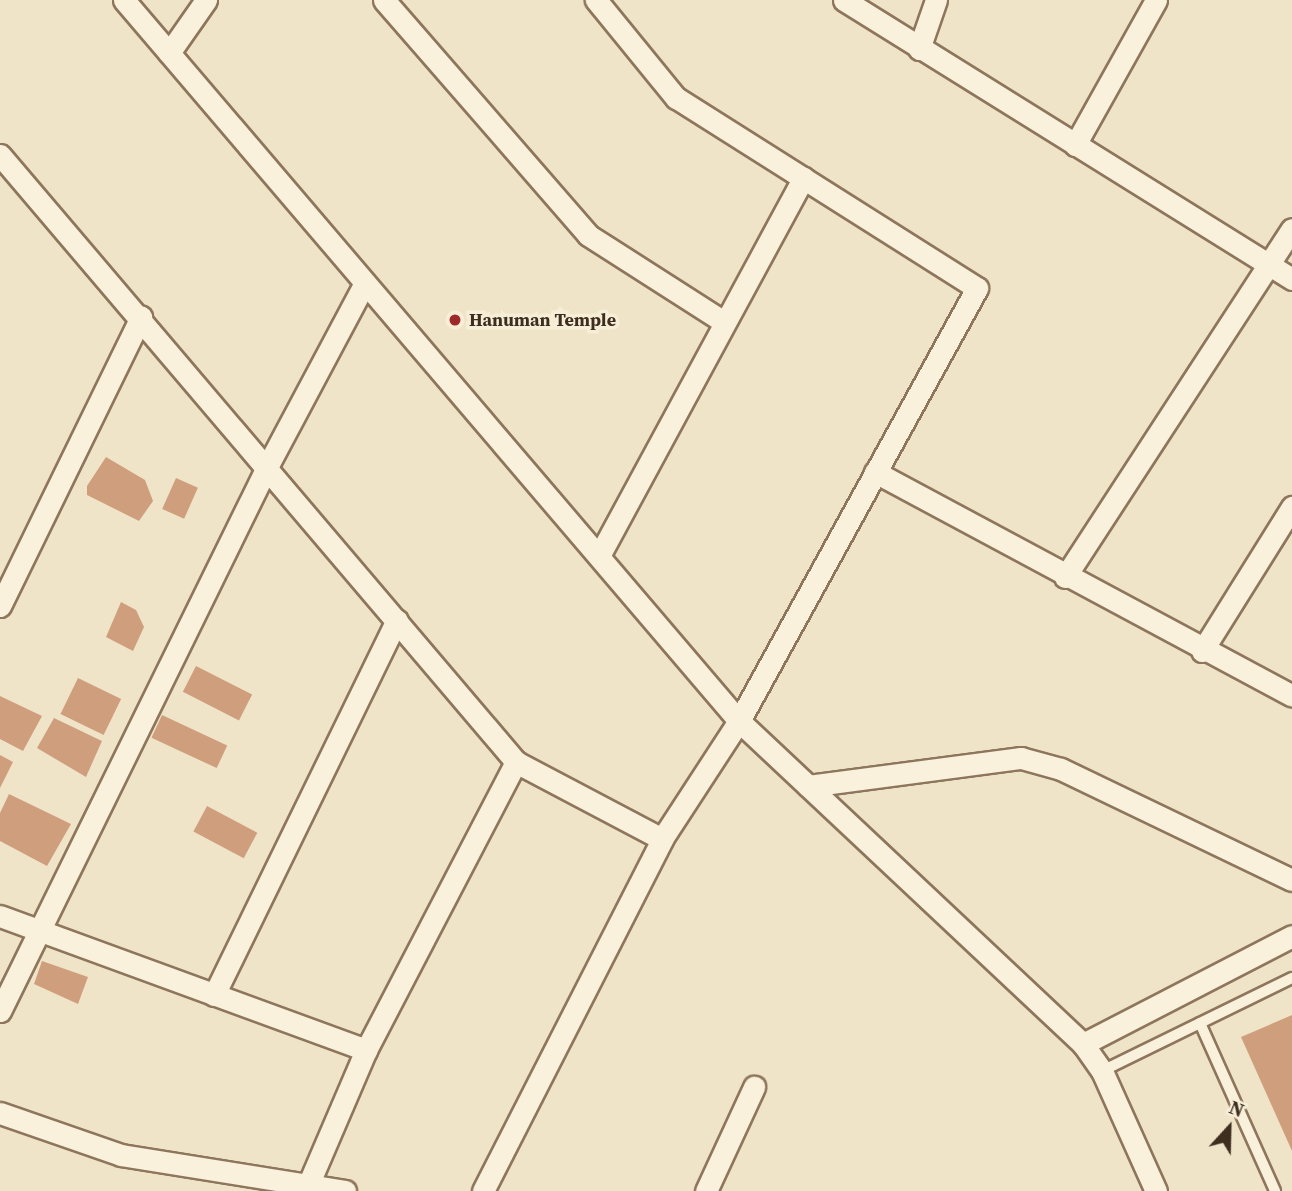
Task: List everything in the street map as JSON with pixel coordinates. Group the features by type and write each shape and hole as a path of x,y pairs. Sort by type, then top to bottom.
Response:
{"street":[{"path":"124,0 739,720 1083,1044 1102,1071 1156,1191"},
{"path":"169,53 206,0"},
{"path":"384,0 588,235 724,322"},
{"path":"483,1191 662,839 739,720 977,288 676,98 596,0"},
{"path":"844,0 1292,279"},
{"path":"919,49 936,0"},
{"path":"1075,145 1156,0"},
{"path":"0,156 141,317 516,762 662,839"},
{"path":"599,556 803,178"},
{"path":"1065,577 1292,229"},
{"path":"0,1011 267,467 365,282"},
{"path":"0,606 141,317"},
{"path":"875,472 1202,651 1292,696"},
{"path":"1202,651 1292,507"},
{"path":"214,995 397,620"},
{"path":"808,786 1021,758 1061,769 1292,880"},
{"path":"309,1183 366,1050 516,762"},
{"path":"0,916 366,1050"},
{"path":"1083,1044 1292,936"},
{"path":"706,1191 754,1087"},
{"path":"0,1112 121,1155 309,1183 345,1191"}],"lane":[{"path":"1102,1071 1292,978"},
{"path":"1200,1023 1275,1191"}],"building":[{"path":"106,457 145,480 153,501 139,521 87,495 87,486"},
{"path":"176,478 198,488 184,519 162,509"},
{"path":"121,602 136,610 144,627 133,651 106,637"},
{"path":"196,666 252,695 239,720 183,692"},
{"path":"78,678 121,699 104,735 60,714"},
{"path":"0,696 42,716 23,751 0,739"},
{"path":"162,715 227,745 217,768 151,738"},
{"path":"54,718 102,741 86,777 37,748"},
{"path":"0,755 13,762 0,788"},
{"path":"9,794 71,824 47,866 0,841 0,813"},
{"path":"207,806 257,833 244,858 193,832"},
{"path":"42,961 88,977 78,1004 34,984"},
{"path":"1292,1015 1292,1151 1241,1037"}],"place":[{"name":"Hanuman Temple","path":"455,320"}]}
